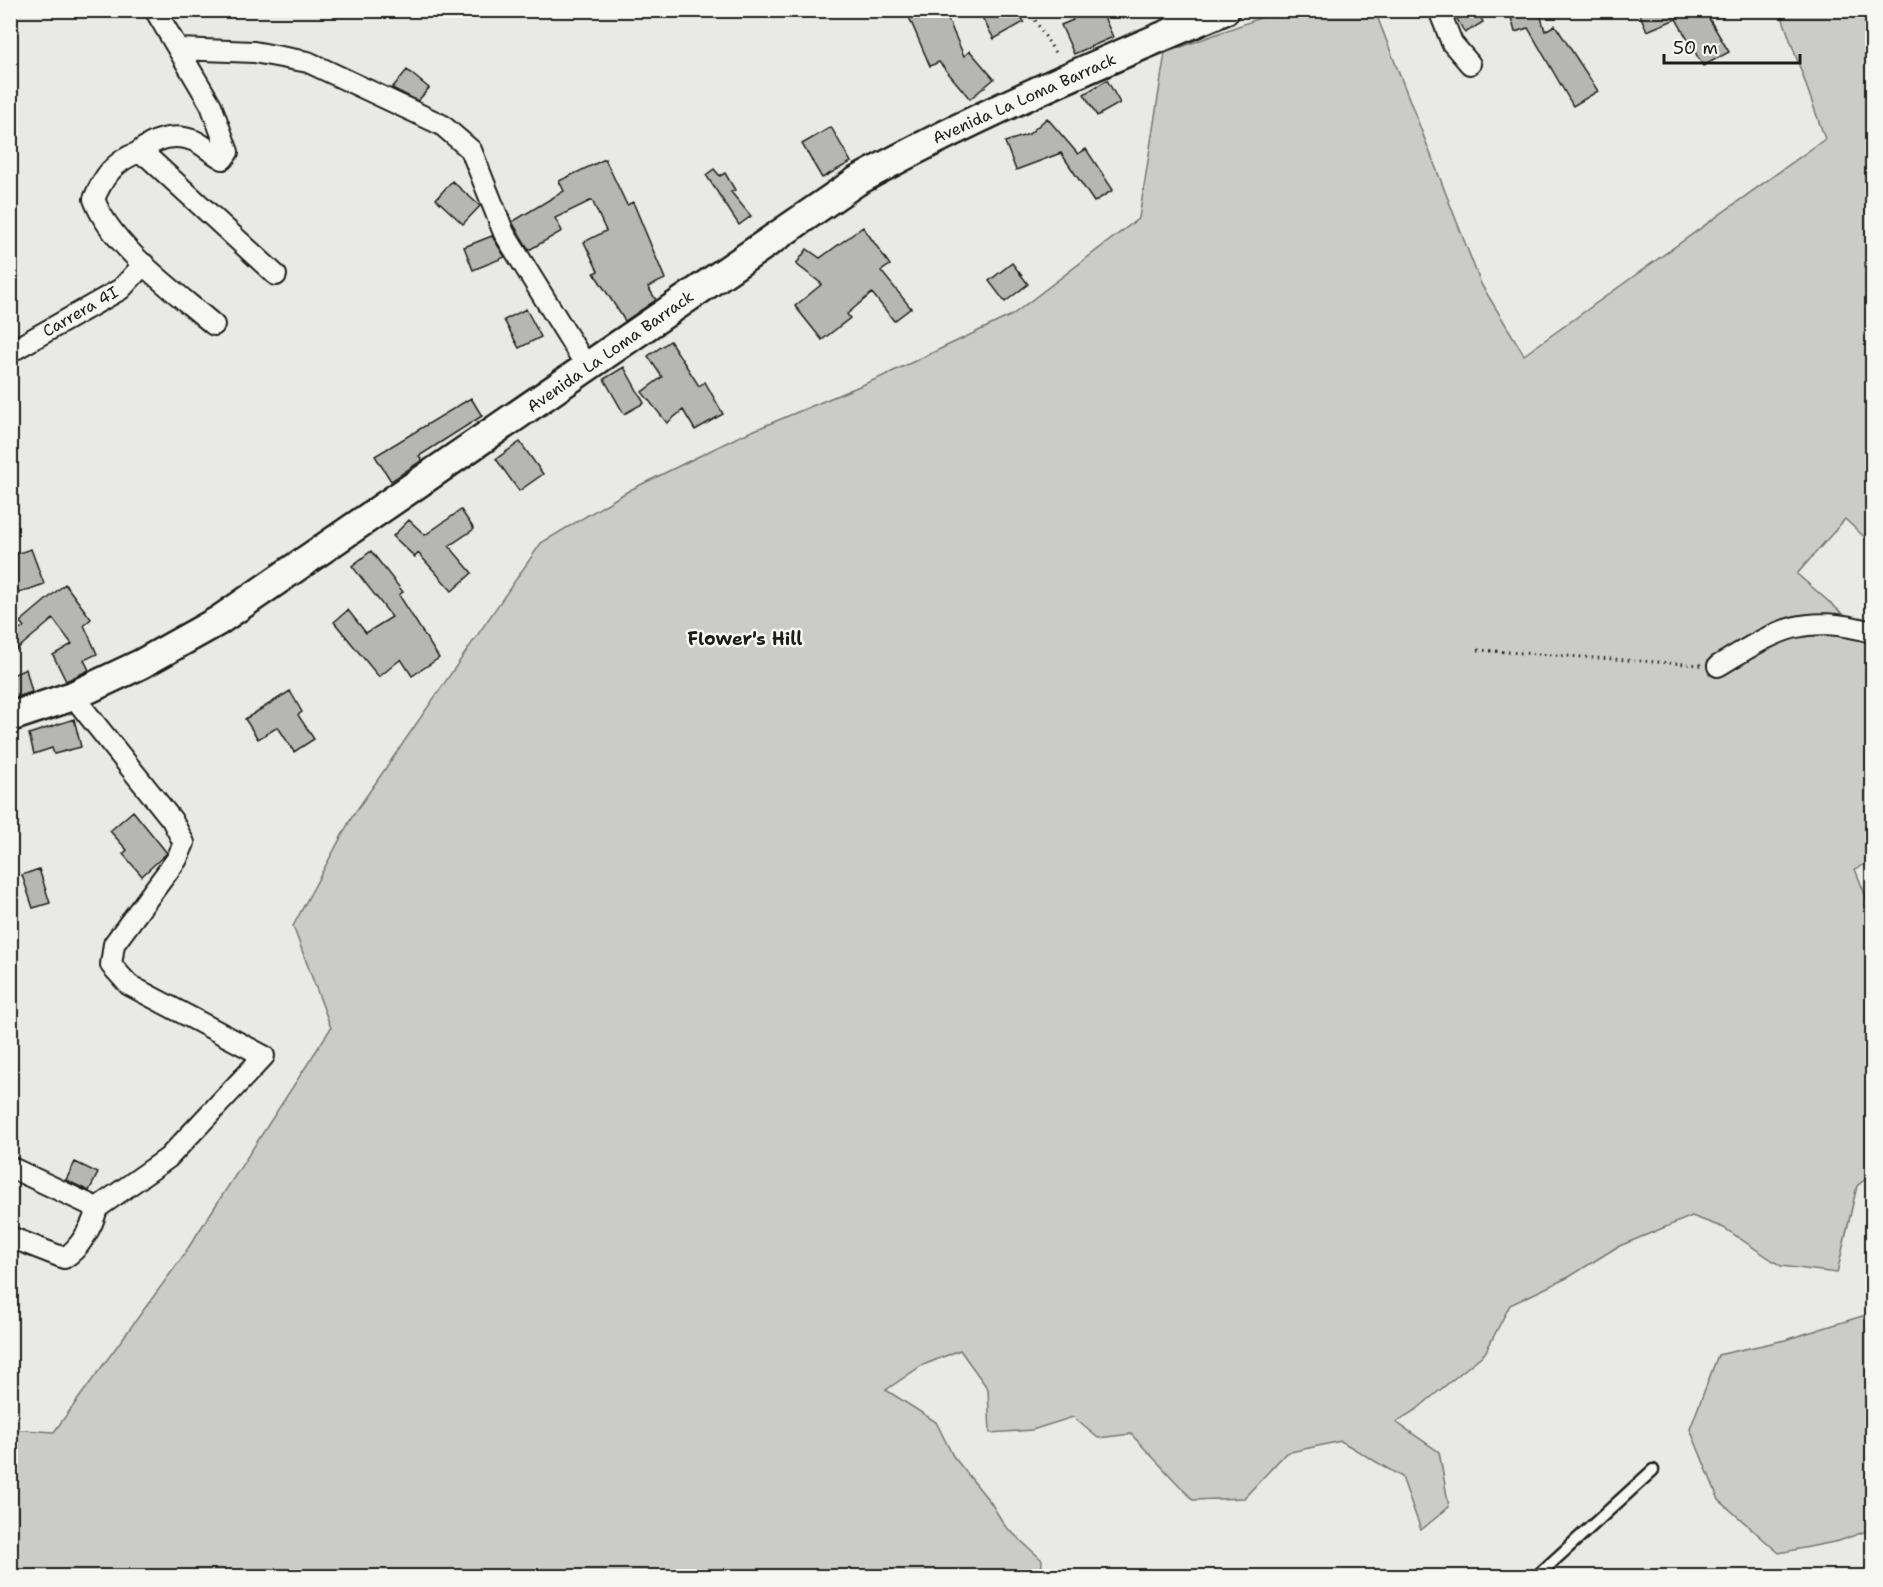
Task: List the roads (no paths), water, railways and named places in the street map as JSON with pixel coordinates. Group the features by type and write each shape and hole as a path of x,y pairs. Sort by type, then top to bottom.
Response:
{"main road":[{"name":"Avenida La Loma Barrack","path":"10,717 73,696 141,664 218,621 858,181 926,143 1070,75 1173,20 1225,10"}],"street":[{"path":"155,10 211,105 228,152 223,159 194,141 164,138 150,142 137,153 121,159 100,183 94,198 100,215 144,264 214,325"},
{"path":"1438,10 1452,43 1470,64"},
{"path":"179,49 254,52 308,62 442,125 471,150 504,233 587,367"},
{"path":"137,153 148,157 276,275"},
{"name":"Carrera 4I","path":"10,352 121,289 144,264"},
{"path":"1718,666 1763,639 1811,623 1835,624 1872,632"},
{"path":"10,1237 64,1258 72,1254 94,1221 97,1208 168,1158 264,1056 129,985 111,965 114,944 177,859 183,843 172,820 73,696"},
{"path":"10,1167 97,1208"}],"lane":[{"path":"1537,1576 1653,1470"}],"district":[{"name":"Flower's Hill","path":"745,639"}]}
